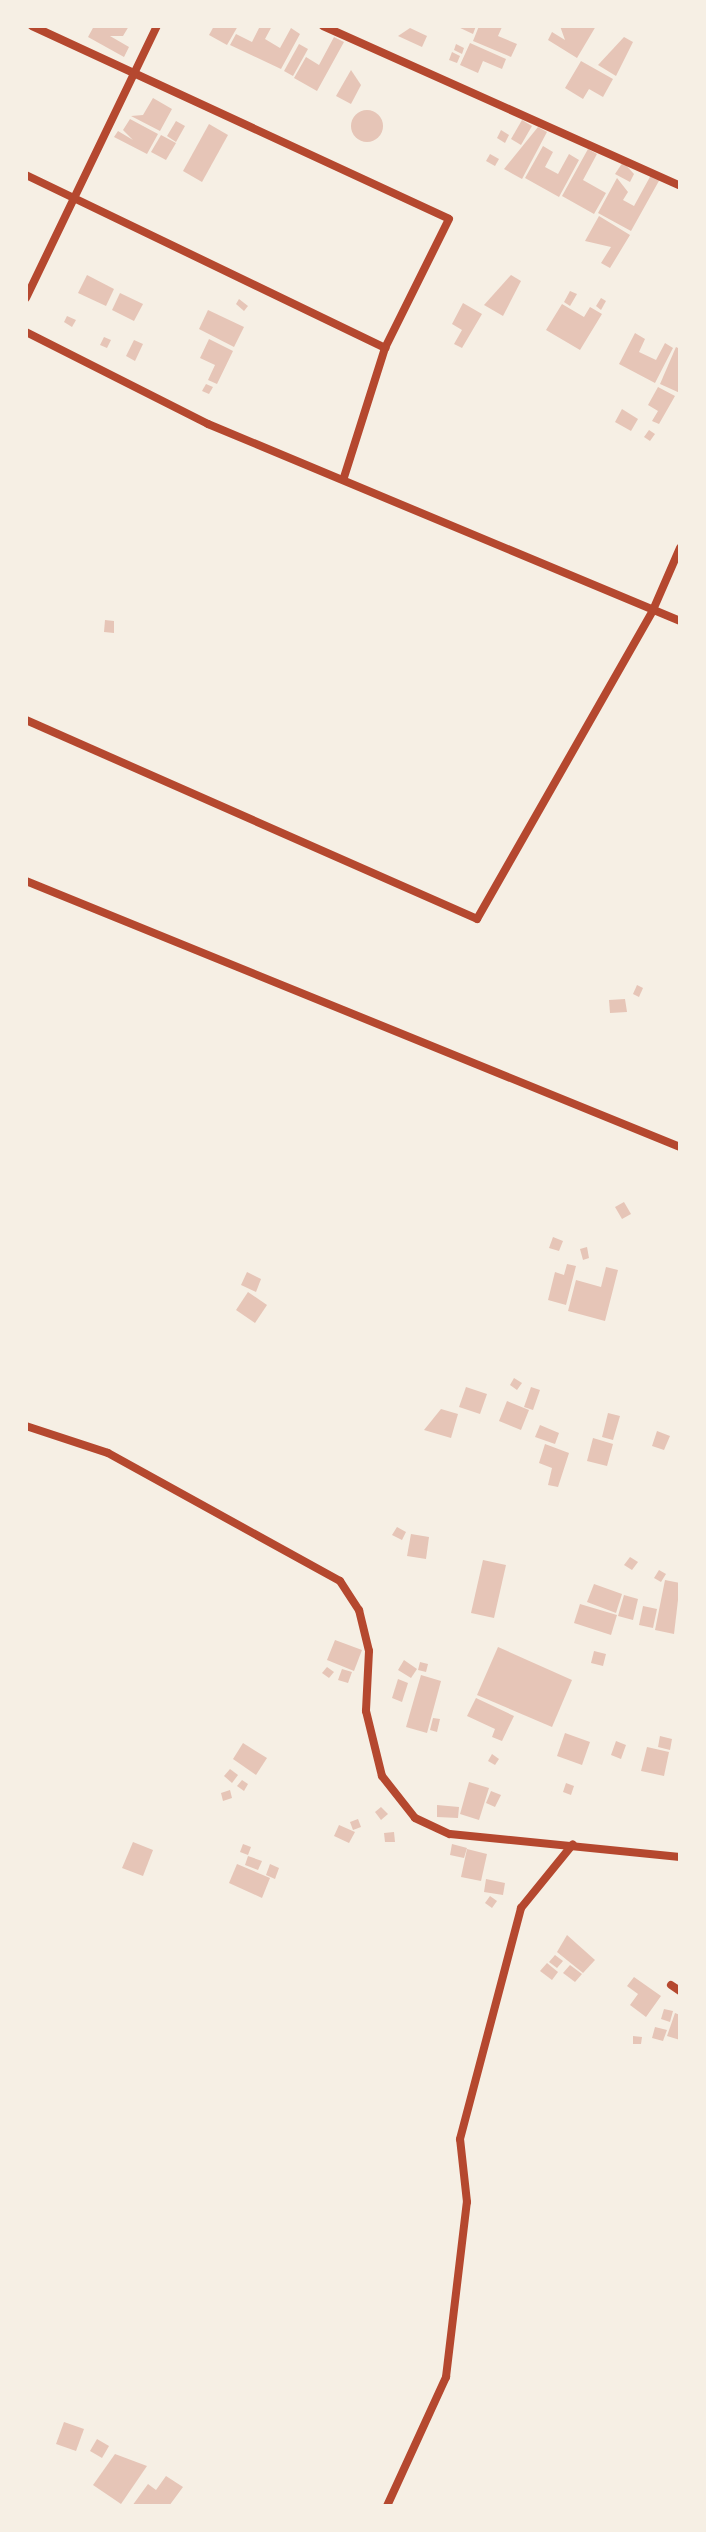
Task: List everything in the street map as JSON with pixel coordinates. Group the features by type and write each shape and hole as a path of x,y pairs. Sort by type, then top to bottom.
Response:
{"street":[{"path":"32,26 449,219 385,348 344,477"},
{"path":"26,298 157,26"},
{"path":"323,26 680,186"},
{"path":"26,175 385,348"},
{"path":"26,332 208,424 344,477 680,621"},
{"path":"26,720 477,919 653,610 680,548"},
{"path":"26,881 680,1147"},
{"path":"26,1426 108,1453 340,1581 359,1610 369,1651 366,1711 382,1776 415,1818 450,1834 680,1857"},
{"path":"387,2506 446,2377 467,2202 460,2139 521,1908 573,1844"},
{"path":"671,1985 680,1991"}],"building":[{"path":"94,26 129,26 123,36 110,36 129,47 124,57 88,37"},
{"path":"214,26 238,26 227,45 209,35"},
{"path":"260,26 272,26 265,39 280,48 291,28 300,34 281,69 230,45 236,34 252,42"},
{"path":"456,26 476,26 473,34"},
{"path":"479,26 502,27 498,36 517,44 511,57 473,41"},
{"path":"560,26 596,26 577,58 548,40 552,32 565,40"},
{"path":"410,28 427,36 422,47 398,36"},
{"path":"334,37 344,42 317,91 294,78 306,57 319,65"},
{"path":"624,37 633,42 616,76 598,65"},
{"path":"470,43 506,59 502,69 483,61 478,73 460,65"},
{"path":"299,44 308,49 293,76 284,71"},
{"path":"456,44 464,48 462,54 454,50"},
{"path":"452,52 460,56 457,63 449,60"},
{"path":"581,61 613,79 603,97 589,89 583,99 565,88"},
{"path":"351,70 361,85 351,104 336,96"},
{"path":"153,98 172,109 160,131 131,116 143,115"},
{"path":"367,110 378,115 383,126 378,137 367,142 356,137 351,126 356,115"},
{"path":"130,119 158,134 147,154 114,137 118,131 133,140 123,130"},
{"path":"522,120 532,126 521,145 511,139"},
{"path":"176,121 185,126 176,142 167,136"},
{"path":"209,124 228,135 202,182 183,171"},
{"path":"538,127 547,132 522,179 504,169"},
{"path":"501,130 509,135 505,143 497,138"},
{"path":"161,135 176,143 166,160 151,152"},
{"path":"543,146 553,152 545,167 558,174 569,154 579,160 559,197 525,178"},
{"path":"588,149 597,154 583,180 606,193 594,214 562,196"},
{"path":"490,154 499,159 495,166 486,161"},
{"path":"623,162 634,174 630,182 615,174"},
{"path":"651,175 660,179 631,231 598,213 617,178 628,192 623,200 634,206"},
{"path":"599,216 630,235 610,268 601,263 611,247 585,241"},
{"path":"87,275 114,289 106,306 78,293"},
{"path":"511,275 521,281 503,316 484,305"},
{"path":"570,291 577,294 570,306 564,302"},
{"path":"120,293 143,304 134,321 112,310"},
{"path":"601,298 606,301 601,310 596,306"},
{"path":"239,299 248,306 244,311 236,304"},
{"path":"463,303 482,314 462,348 454,344 462,330 452,324"},
{"path":"562,304 584,317 590,307 602,314 580,350 546,330"},
{"path":"208,310 244,327 234,347 199,329"},
{"path":"67,316 76,320 72,327 64,322"},
{"path":"635,333 645,339 639,352 656,360 665,343 673,348 655,383 619,364"},
{"path":"104,337 111,340 107,348 100,345"},
{"path":"209,339 233,351 217,384 208,380 215,365 200,358"},
{"path":"134,340 143,344 135,361 126,356"},
{"path":"676,347 680,349 680,393 660,384"},
{"path":"206,384 213,387 209,394 202,391"},
{"path":"658,387 675,396 659,424 652,421 658,411 648,405"},
{"path":"622,409 638,419 631,431 615,422"},
{"path":"649,430 655,434 650,441 644,437"},
{"path":"105,620 114,621 114,633 104,632"},
{"path":"637,985 643,988 639,997 633,994"},
{"path":"625,999 627,1012 610,1013 609,1000"},
{"path":"624,1202 631,1214 622,1219 615,1207"},
{"path":"553,1237 563,1241 559,1251 549,1248"},
{"path":"587,1247 589,1258 583,1260 580,1249"},
{"path":"567,1264 576,1266 566,1305 548,1300 555,1272 564,1275"},
{"path":"606,1267 618,1270 605,1321 568,1311 576,1280 601,1287"},
{"path":"247,1272 261,1279 256,1292 241,1285"},
{"path":"248,1292 267,1305 255,1323 236,1310"},
{"path":"514,1378 522,1383 517,1390 510,1385"},
{"path":"466,1387 487,1394 480,1414 459,1407"},
{"path":"531,1387 540,1390 533,1410 524,1407"},
{"path":"507,1401 529,1410 521,1430 499,1421"},
{"path":"441,1409 458,1414 451,1438 424,1430"},
{"path":"608,1413 620,1416 613,1440 602,1437"},
{"path":"540,1425 559,1433 555,1444 535,1437"},
{"path":"657,1431 670,1436 664,1450 652,1446"},
{"path":"593,1438 613,1444 607,1466 587,1461"},
{"path":"545,1444 569,1453 558,1487 548,1485 552,1468 539,1463"},
{"path":"397,1527 406,1532 402,1540 392,1535"},
{"path":"411,1534 429,1537 426,1559 407,1556"},
{"path":"630,1557 638,1562 632,1570 624,1565"},
{"path":"483,1560 506,1565 494,1618 471,1613"},
{"path":"659,1570 666,1574 661,1582 654,1578"},
{"path":"665,1580 680,1583 674,1634 655,1630"},
{"path":"594,1584 622,1594 616,1613 587,1602"},
{"path":"624,1595 638,1599 633,1620 618,1616"},
{"path":"580,1604 617,1615 611,1635 574,1623"},
{"path":"643,1606 657,1609 653,1628 639,1625"},
{"path":"335,1640 362,1650 354,1671 327,1660"},
{"path":"498,1647 572,1680 552,1727 477,1695"},
{"path":"594,1651 606,1654 603,1666 591,1663"},
{"path":"404,1660 417,1669 411,1678 398,1670"},
{"path":"420,1662 428,1664 426,1672 418,1670"},
{"path":"327,1667 334,1672 329,1678 322,1673"},
{"path":"342,1669 352,1672 348,1683 338,1680"},
{"path":"421,1675 441,1681 427,1733 406,1727"},
{"path":"398,1679 408,1683 402,1702 392,1698"},
{"path":"476,1698 514,1716 502,1741 492,1737 495,1729 467,1716"},
{"path":"433,1718 440,1719 437,1732 430,1730"},
{"path":"565,1733 590,1742 582,1765 557,1756"},
{"path":"660,1736 672,1739 670,1750 658,1747"},
{"path":"616,1741 626,1745 621,1759 611,1755"},
{"path":"243,1743 267,1758 256,1775 233,1759"},
{"path":"647,1747 669,1752 664,1776 641,1771"},
{"path":"492,1754 499,1759 495,1765 488,1761"},
{"path":"230,1769 238,1775 232,1783 224,1776"},
{"path":"242,1780 248,1784 244,1791 237,1786"},
{"path":"469,1782 489,1788 479,1820 460,1814"},
{"path":"566,1783 574,1786 571,1795 563,1792"},
{"path":"230,1790 232,1798 223,1801 221,1793"},
{"path":"491,1791 501,1795 495,1807 486,1803"},
{"path":"437,1805 459,1807 458,1818 437,1817"},
{"path":"381,1807 388,1814 381,1820 375,1812"},
{"path":"358,1819 361,1827 353,1830 350,1822"},
{"path":"339,1825 355,1832 349,1843 334,1836"},
{"path":"394,1832 395,1842 385,1842 384,1833"},
{"path":"133,1842 153,1850 143,1876 122,1868"},
{"path":"243,1844 251,1847 248,1855 240,1852"},
{"path":"452,1844 467,1848 464,1858 450,1855"},
{"path":"467,1849 487,1854 481,1881 461,1877"},
{"path":"248,1856 262,1861 258,1870 245,1865"},
{"path":"237,1864 270,1878 262,1898 229,1883"},
{"path":"270,1864 279,1868 275,1879 266,1875"},
{"path":"486,1879 505,1883 503,1895 484,1892"},
{"path":"490,1896 497,1901 492,1908 485,1903"},
{"path":"567,1935 595,1960 583,1973 557,1952"},
{"path":"555,1955 563,1961 557,1968 549,1962"},
{"path":"547,1963 558,1972 552,1980 540,1971"},
{"path":"570,1965 582,1974 575,1982 563,1973"},
{"path":"634,1977 661,1996 646,2017 630,2005 638,1994 627,1986"},
{"path":"664,2009 673,2011 670,2022 661,2019"},
{"path":"675,2013 680,2015 680,2040 667,2036"},
{"path":"655,2027 667,2030 663,2041 652,2038"},
{"path":"633,2036 642,2037 641,2044 633,2044"},
{"path":"64,2422 84,2429 76,2451 56,2444"},
{"path":"97,2439 109,2446 102,2458 90,2451"},
{"path":"115,2454 147,2466 121,2504 93,2485"},
{"path":"166,2476 183,2487 169,2506 132,2506 148,2484 156,2490"}]}
